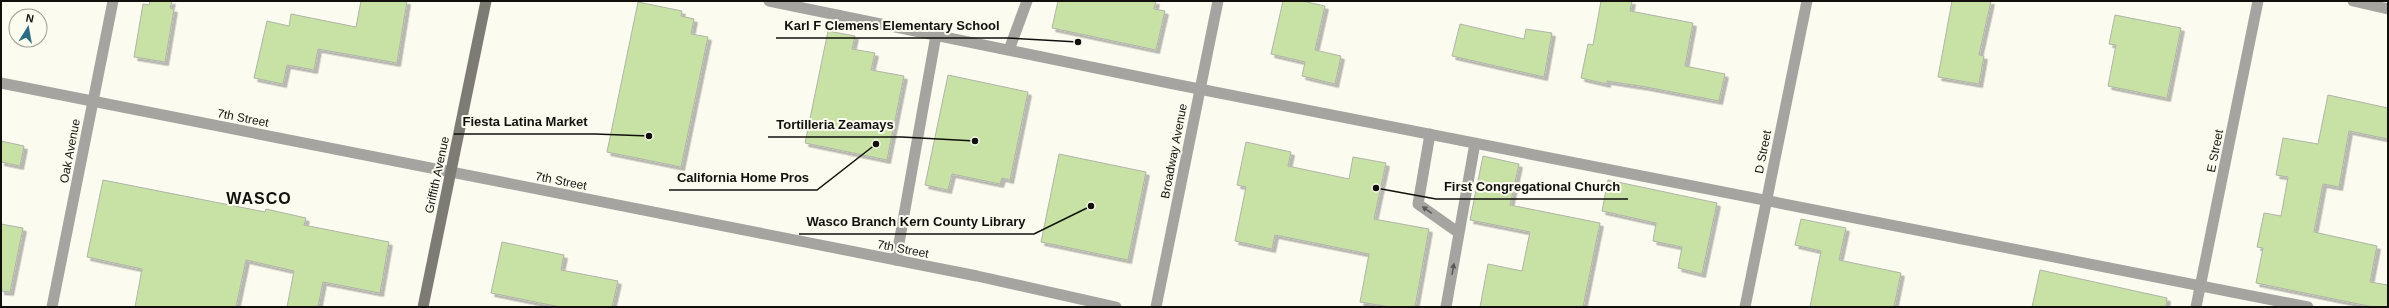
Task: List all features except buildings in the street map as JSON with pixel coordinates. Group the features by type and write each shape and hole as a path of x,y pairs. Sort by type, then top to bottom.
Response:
{"main road":[{"name":"Griffith Avenue","path":"423,307 486,1"}],"street":[{"name":"Oak Avenue","path":"52,307 113,1"},
{"path":"769,1 1200,89 1767,199 2308,307"},
{"path":"1009,50 1027,1"},
{"name":"Broadway Avenue","path":"1156,307 1218,1"},
{"name":"D Street","path":"1745,307 1806,1"},
{"name":"E Street","path":"2196,307 2258,1"},
{"path":"2353,1 2388,8"},
{"path":"896,260 936,35"},
{"name":"7th Street","path":"1,83 896,260 1116,307"},
{"path":"1430,134 1418,204 1459,233"},
{"path":"1446,307 1475,143"}],"place":[{"name":"Karl F Clemens Elementary School","path":"1078,42"},
{"name":"Fiesta Latina Market","path":"649,136"},
{"name":"Tortilleria Zeamays","path":"975,141"},
{"name":"California Home Pros","path":"876,144"},
{"name":"First Congregational Church","path":"1376,188"},
{"name":"Wasco Branch Kern County Library","path":"1091,206"}],"district":[{"name":"WASCO","path":"259,198"}]}
